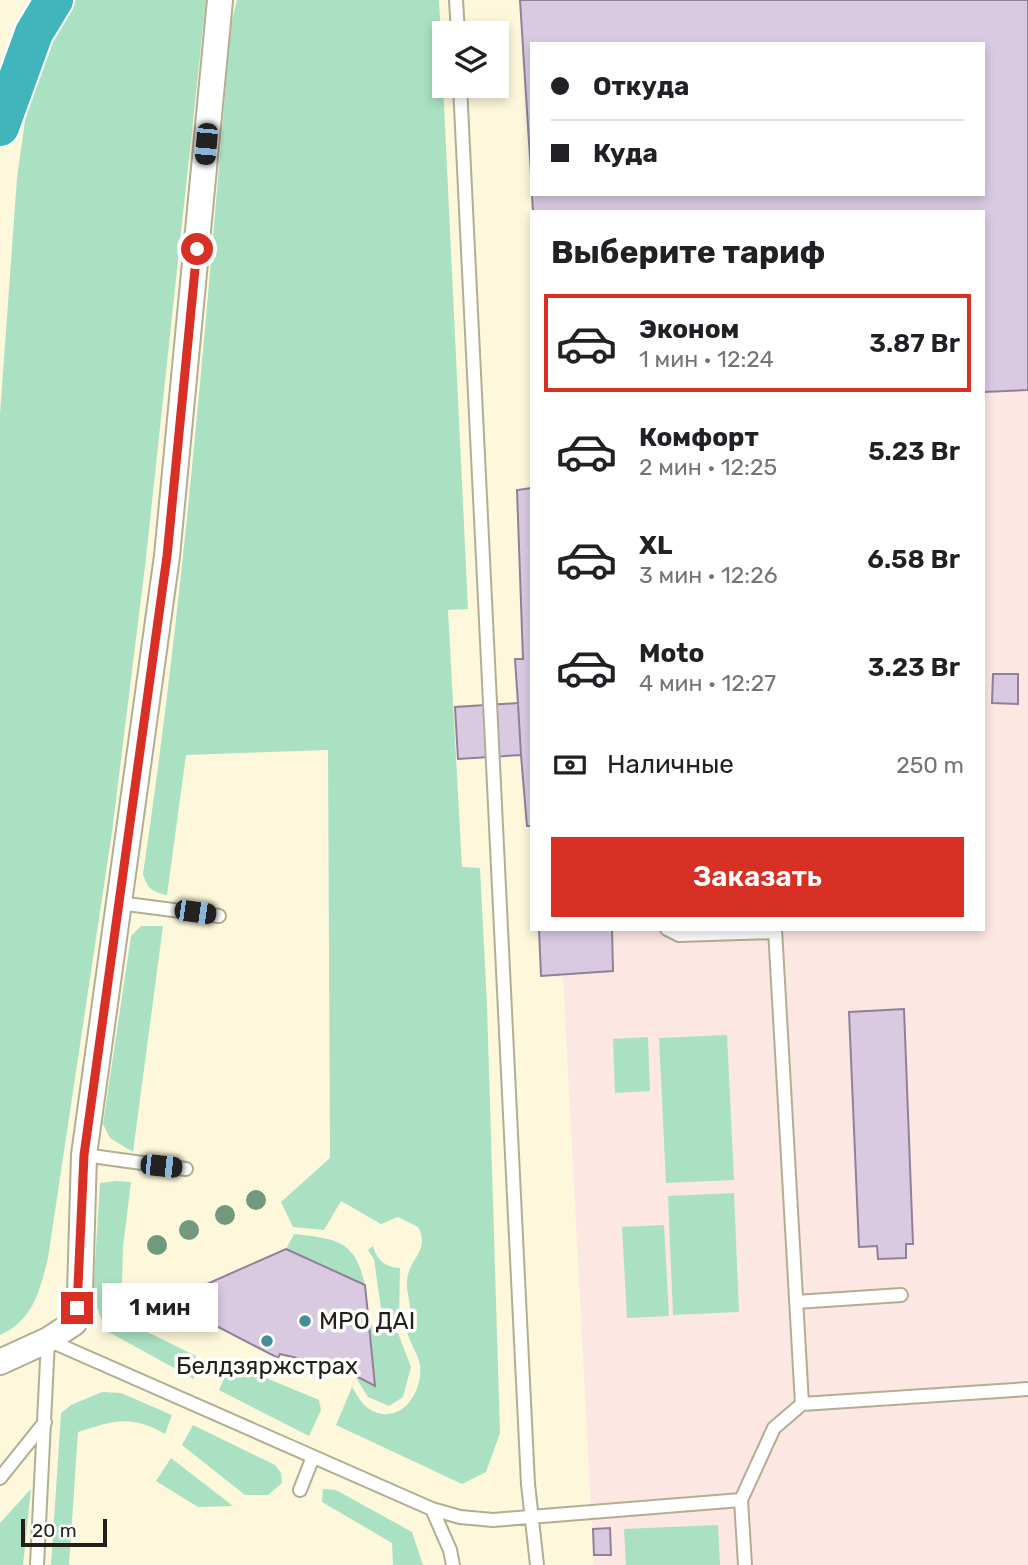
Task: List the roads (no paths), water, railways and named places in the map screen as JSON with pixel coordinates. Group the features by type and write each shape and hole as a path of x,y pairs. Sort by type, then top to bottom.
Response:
{"highway":[{"path":"0,127 34,33 54,0"}],"street":[{"path":"0,1363 48,1340 74,1323 78,1303 84,1155 167,556 220,0"}],"lane":[{"path":"456,0 457,21"},
{"path":"461,98 530,1518 537,1565"},
{"path":"120,903 219,916"},
{"path":"671,931 679,935 756,931"},
{"path":"775,931 802,1404"},
{"path":"84,1155 186,1169"},
{"path":"796,1302 901,1295"},
{"path":"37,1565 48,1340 432,1509 460,1517 493,1520 530,1518 741,1500"},
{"path":"745,1565 741,1500 774,1428 802,1404 1028,1389"},
{"path":"0,1478 45,1422"},
{"path":"300,1490 313,1457"},
{"path":"432,1509 450,1550 453,1565"}],"place":[{"name":"МРО ДАІ","path":"305,1321"},
{"name":"Белдзяржстрах","path":"267,1341"}]}
